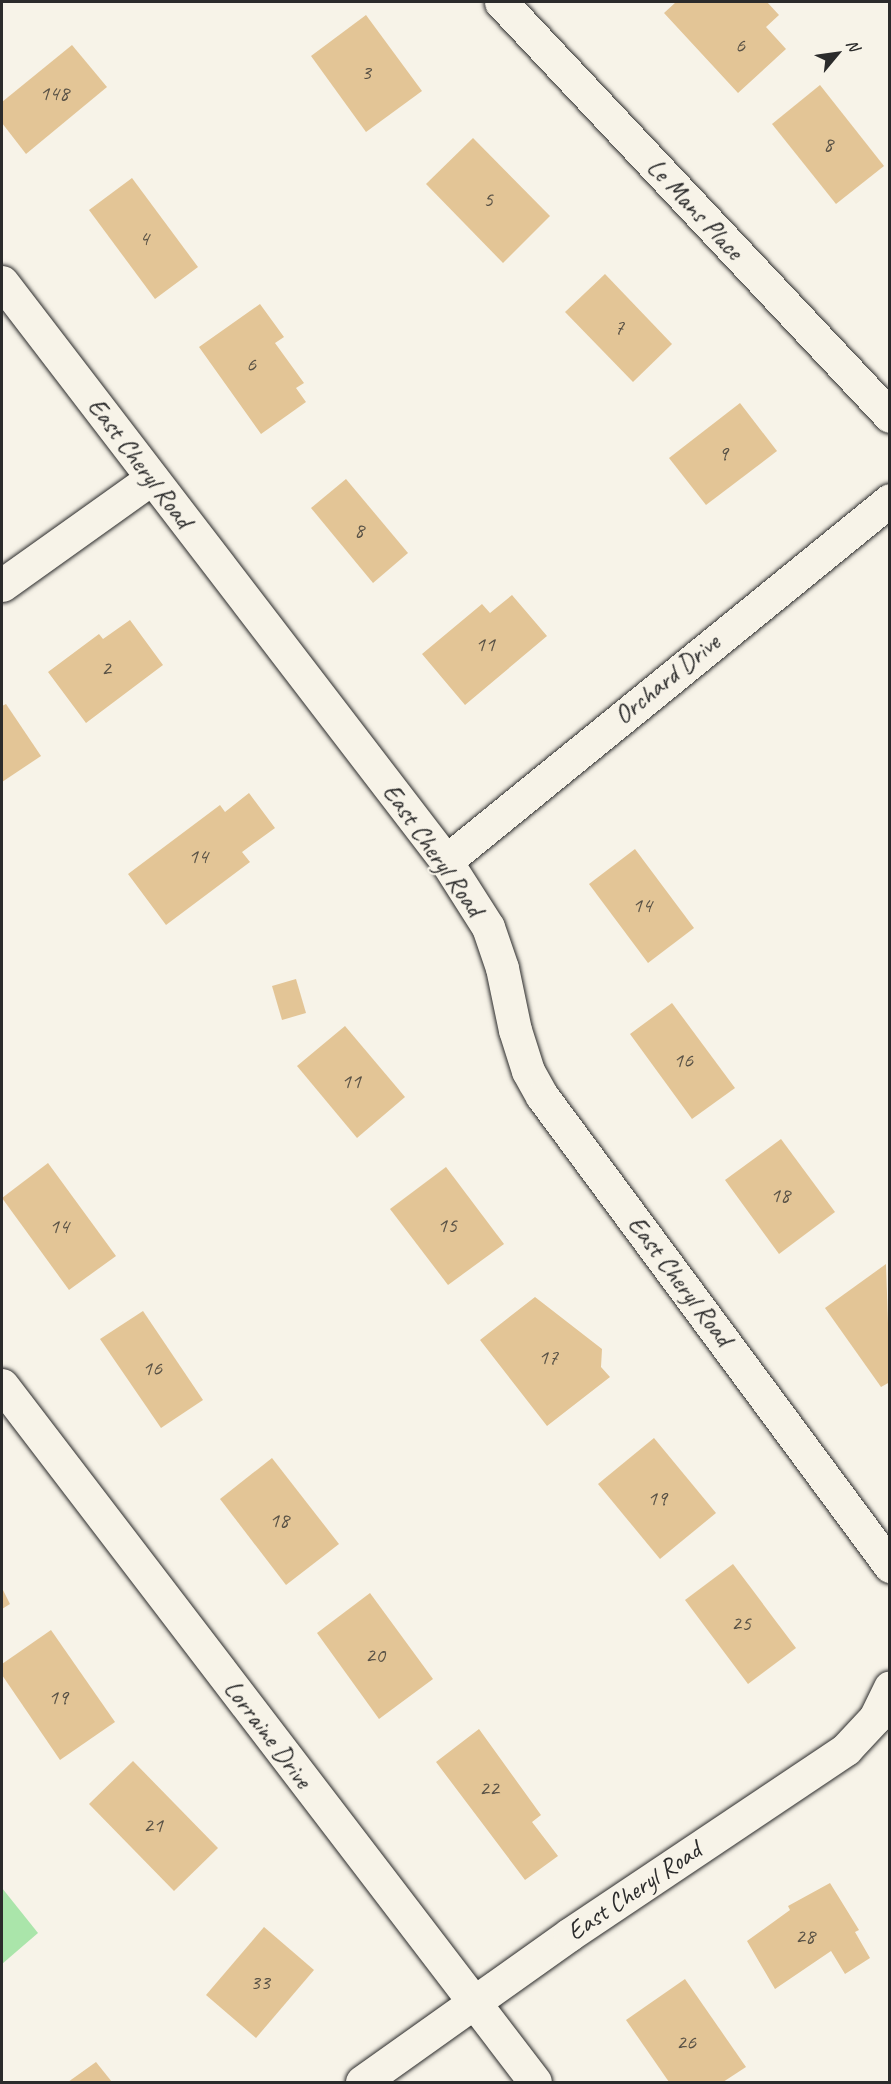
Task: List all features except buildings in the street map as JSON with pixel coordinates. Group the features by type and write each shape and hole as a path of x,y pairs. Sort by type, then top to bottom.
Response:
{"street":[{"name":"Le Mans Place","path":"501,2 890,416"},
{"name":"East Cheryl Road","path":"2,282 446,861 488,927 502,968 515,1030 528,1071 543,1096 890,1566"},
{"path":"2,585 152,478"},
{"name":"Orchard Drive","path":"446,861 890,500"},
{"name":"Lorraine Drive","path":"2,1385 535,2082"},
{"name":"East Cheryl Road","path":"362,2082 473,2001 846,1749 875,1718 890,1687"}],"green space":[{"path":"2,1888 38,1933 2,1964"}]}
